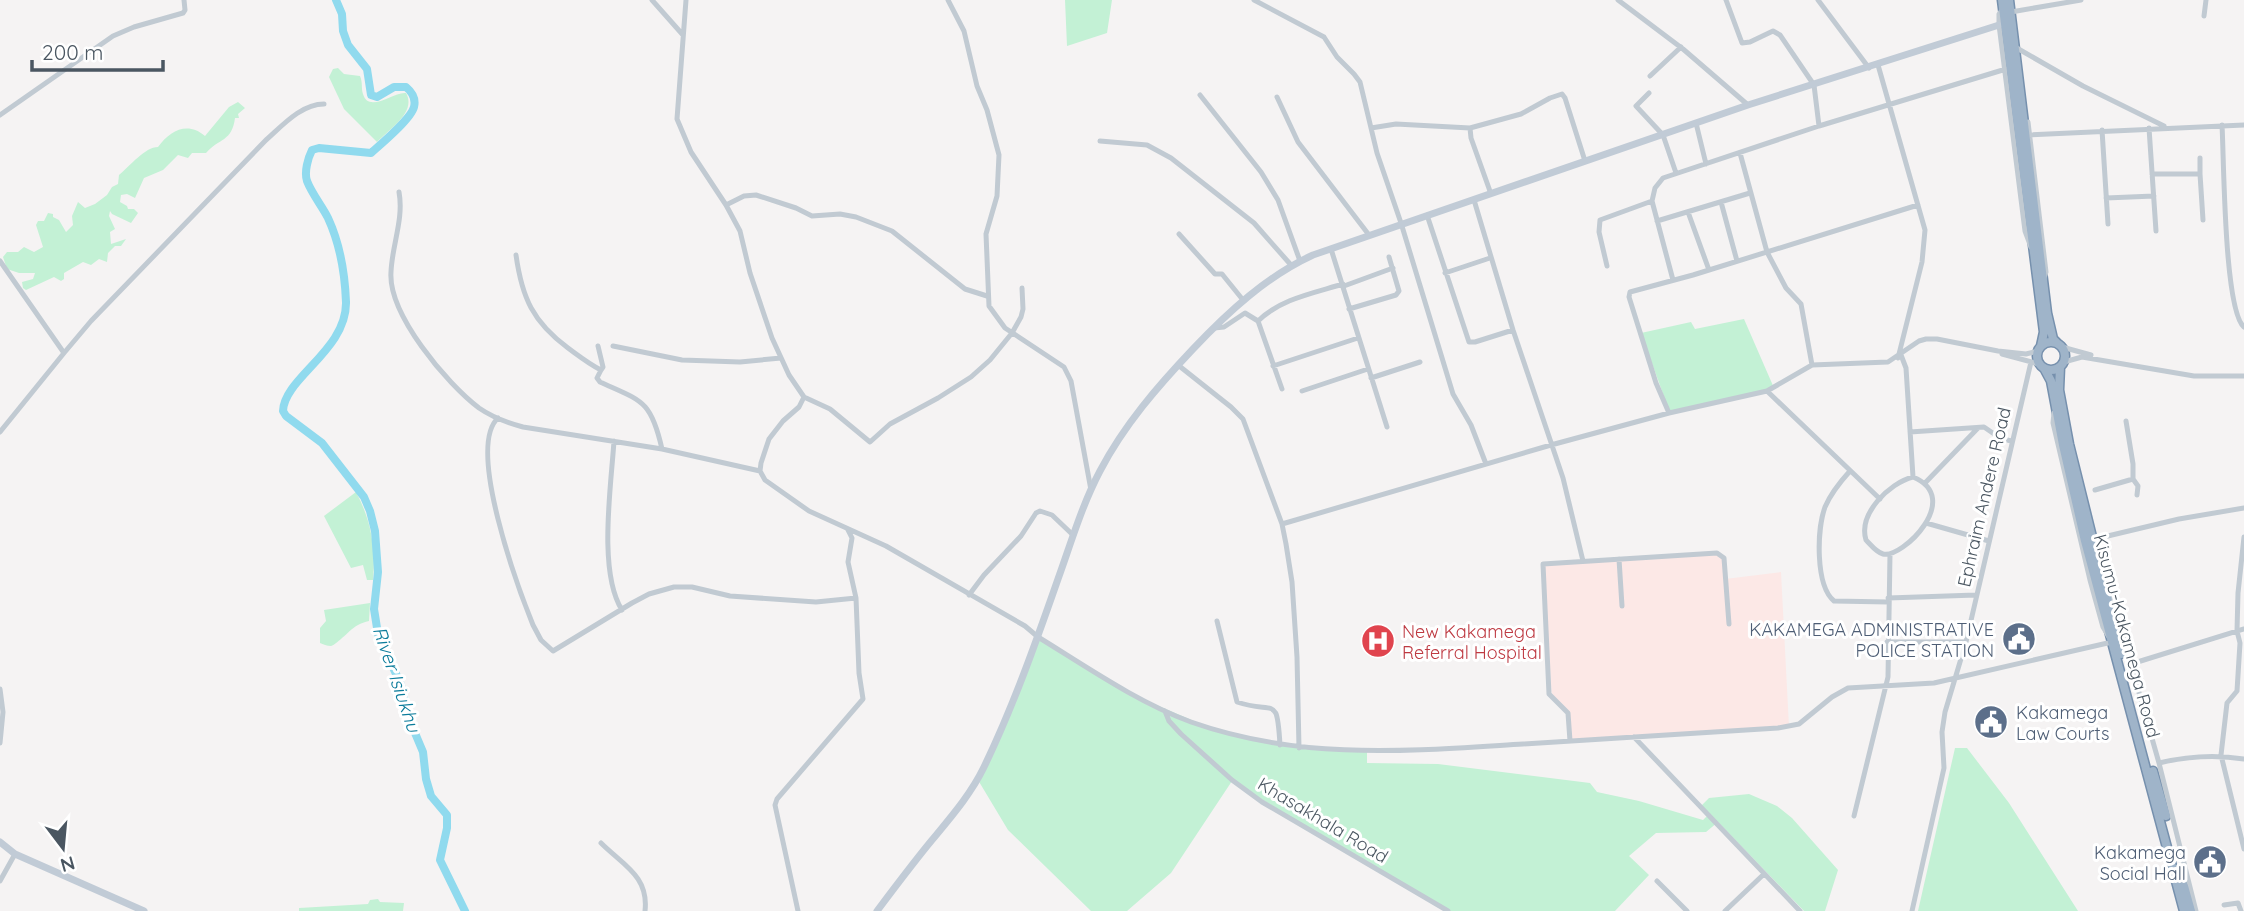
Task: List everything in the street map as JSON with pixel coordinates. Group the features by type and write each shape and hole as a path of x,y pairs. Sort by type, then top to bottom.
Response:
{"highway":[{"path":"2005,7 2015,47 2050,330 2066,356 2062,365 2054,370 2038,365 2044,332 2005,7 2009,0"},
{"path":"2040,349 2050,342 2059,345"},
{"name":"Kisumu-Kakamega Road","path":"2038,365 2049,375 2070,480 2184,911"},
{"name":"Kisumu-Kakamega Road","path":"2062,365 2059,390 2064,421 2093,540 2193,911"}],"main road":[{"path":"877,911 977,780 1038,637 1091,490 1113,448 1136,414 1178,365 1212,328 1243,300 1291,265 1401,223 1748,105 1999,25"},
{"path":"0,842 15,854 144,911"}],"street":[{"path":"0,115 113,36 183,13 184,0"},
{"path":"652,0 683,35"},
{"path":"686,0 677,119 691,152 740,231 750,273 781,358 804,397 830,409 870,442 890,424 971,377 990,360 1012,333 1023,309 1022,288"},
{"path":"948,0 964,31 977,86 987,110 999,155 997,195 986,234 987,296 992,314 1012,333 1064,367 1071,381 1091,490"},
{"path":"1254,0 1324,37 1337,57 1360,82 1371,128 1454,394 1471,425 1486,464"},
{"path":"1618,0 1681,47 1748,105"},
{"path":"1726,0 1741,42 1746,43 1770,31 1776,31 1814,85 1819,126"},
{"path":"1818,0 1868,68"},
{"path":"2033,250 2025,231 1999,14 2005,7 2081,0"},
{"path":"2204,16 2206,0"},
{"path":"1650,76 1681,47"},
{"path":"2015,47 2082,86 2167,127"},
{"path":"1878,65 1925,230 1925,242 1899,356 1906,368 1913,477"},
{"path":"1674,280 1651,201 1658,183 1676,173 1819,126 2006,69"},
{"path":"1649,93 1636,106 1662,135 1676,173"},
{"path":"1200,94 1261,172 1278,200 1300,261"},
{"path":"1371,128 1396,124 1470,128 1521,114 1562,94 1585,161"},
{"path":"1277,97 1298,142 1369,235"},
{"path":"0,432 91,321 266,140 297,114 312,106 324,104"},
{"path":"2023,113 2028,120 2046,272 2043,281"},
{"path":"1696,123 1706,164"},
{"path":"2222,125 2229,268 2237,314 2244,327"},
{"path":"2029,135 2244,125"},
{"path":"1470,128 1491,194"},
{"path":"2150,128 2156,231"},
{"path":"2102,130 2108,224"},
{"path":"1100,141 1147,145 1171,158 1254,223 1291,265"},
{"path":"1740,153 1767,252 1786,288 1801,304 1812,365"},
{"path":"2200,158 2203,220"},
{"path":"2152,174 2200,174"},
{"path":"399,192 400,216 390,274 402,312 419,343 436,365 479,408 523,427 662,449 760,471"},
{"path":"1657,222 1750,193"},
{"path":"726,205 744,196 756,195 812,216 840,214 856,217 892,231 965,289 987,296"},
{"path":"2106,198 2154,196"},
{"path":"1474,200 1513,330 1563,478 1583,561"},
{"path":"1607,266 1598,232 1600,220 1651,201"},
{"path":"1721,202 1737,261"},
{"path":"1670,413 1656,383 1629,295 1632,291 1918,205"},
{"path":"1688,212 1709,270"},
{"path":"1427,215 1469,342 1513,330"},
{"path":"1179,234 1215,274 1222,274 1243,300"},
{"path":"1331,249 1387,427"},
{"path":"516,255 523,291 534,316 558,340 601,370"},
{"path":"1349,309 1396,295 1399,289 1389,257"},
{"path":"1446,273 1490,258"},
{"path":"0,261 64,353"},
{"path":"1258,321 1281,304 1393,268"},
{"path":"1212,328 1224,327 1245,313 1258,321 1282,389"},
{"path":"1273,366 1358,338"},
{"path":"1282,524 1551,444 1767,391 1812,365 1877,364 1899,356 1926,339 2026,354 2040,349"},
{"path":"2059,345 2114,362"},
{"path":"598,346 603,367 597,378 647,406 662,449"},
{"path":"613,346 682,360 740,362 781,358"},
{"path":"1986,349 2038,365"},
{"path":"2062,365 2082,357 2194,376 2244,376"},
{"path":"1371,378 1420,362"},
{"path":"1178,365 1243,419 1282,524 1292,582 1300,705 1299,748"},
{"name":"Ephraim Andere Road","path":"1912,911 1944,768 1943,724 1966,642 2011,441 2038,365"},
{"path":"1302,391 1368,369"},
{"path":"1767,391 1880,499"},
{"path":"804,397 799,407 769,439 760,471 765,480 786,497 809,511 886,546 1164,710 1222,731 1280,745 1386,751 1794,726 1808,718 1840,691 1855,687 1921,685 2112,642"},
{"path":"498,418 490,428 487,464 500,531 533,625 541,640 552,651 649,594 674,587 692,587 730,596 817,602 856,598"},
{"path":"2126,421 2133,479 2138,486 2137,495"},
{"path":"1925,483 1978,428"},
{"path":"1910,432 1987,428 2000,438 2011,441"},
{"path":"614,441 608,564 615,598 622,610"},
{"path":"1850,471 1829,498 1821,522 1820,561 1824,588 1828,596 1834,601 1976,595"},
{"path":"1913,477 1925,483 1932,492 1934,502 1926,523 1903,547 1890,554 1882,554 1874,549 1866,540 1864,524 1880,499 1899,483 1913,477"},
{"path":"2095,490 2133,479"},
{"path":"2193,911 2167,796 2093,540 2179,519 2244,508"},
{"path":"969,595 1040,511 1052,515 1073,535"},
{"path":"1926,523 1989,541"},
{"path":"798,911 775,803 863,699 859,673 856,598 848,562 852,538 848,530"},
{"path":"2244,537 2237,631 2240,643 2240,691 2227,702 2221,755 2244,849"},
{"path":"1570,741 1568,713 1549,694 1543,564 1717,553 1724,558 1729,624"},
{"path":"1854,816 1888,677 1890,554"},
{"path":"1619,559 1622,606"},
{"path":"1217,621 1237,702 1274,710 1278,715 1280,745"},
{"path":"2131,664 2244,629"},
{"path":"1887,642 1966,642"},
{"path":"0,689 3,712 0,743"},
{"name":"Khasakhala Road","path":"1164,710 1169,721 1181,734 1253,796 1448,911"},
{"path":"1634,737 1800,911"},
{"path":"2158,764 2190,757 2221,755 2244,759"},
{"path":"2164,808 2167,796"},
{"path":"601,843 642,882 646,900 645,911"},
{"path":"0,881 15,854"},
{"path":"1725,911 1764,874"},
{"path":"1657,881 1687,911"},
{"path":"2224,905 2238,904 2242,911"}],"shaded area":[{"path":"1716,554 1723,558 1725,579 1781,572 1789,727 1570,741 1569,715 1552,698 1543,564"}],"green space":[{"path":"1065,0 1112,0 1107,33 1067,46"},
{"path":"338,68 344,74 360,76 363,94 366,100 371,102 406,93 408,107 405,113 377,142 344,109 329,77 333,69"},
{"path":"238,102 245,108 238,114 239,118 235,118 228,136 206,153 192,153 188,158 178,155 163,170 144,178 135,198 127,194 121,195 120,202 138,213 131,223 110,211 109,216 115,229 110,232 111,244 126,239 121,246 115,246 108,253 107,262 99,259 91,265 83,262 64,273 64,279 61,281 54,277 26,290 22,282 33,279 35,273 19,273 7,269 3,257 7,252 18,252 24,247 34,252 43,247 36,225 38,221 44,221 48,213 59,220 66,232 73,225 72,216 78,202 85,208 95,204 118,184 119,175 133,162 148,150 158,147 174,132 186,128 199,131 205,136 229,107"},
{"path":"1744,319 1774,388 1670,413 1641,333 1691,322 1695,329"},
{"path":"356,492 371,534 373,580 367,580 363,565 351,568 324,516"},
{"path":"370,603 369,621 355,627 331,646 320,643 320,628 326,621 324,610"},
{"path":"1038,637 1133,695 1222,733 1284,746 1367,752 1367,763 1438,764 1590,783 1597,792 1703,820 1708,815 1700,807 1709,798 1749,794 1777,806 1792,818 1838,870 1825,911 1804,911 1718,822 1706,832 1656,833 1629,856 1649,875 1615,911 1450,911 1377,870 1232,781 1171,873 1127,911 1091,911 1008,830 978,780"},
{"path":"1955,748 1967,748 2009,803 2078,911 1918,911"},
{"path":"378,899 380,902 404,903 403,911 299,911 299,908 368,904 370,900"}],"waterway":[{"name":"River Isiukhu","path":"336,0 342,14 343,31 348,45 367,69 371,95 377,97 394,87 406,87 413,96 414,104 412,112 402,124 371,153 319,148 312,150 306,177 336,238 346,302 344,319 337,335 293,387 283,411 322,443 364,497 370,511 375,531 378,572 374,609 378,634 401,685 407,714 423,752 431,796 447,815 440,860 465,911"}],"place":[{"name":"KAKAMEGA ADMINISTRATIVE POLICE STATION","path":"2019,639"},
{"name":"New Kakamega Referral Hospital","path":"1378,641"},
{"name":"Kakamega Law Courts","path":"1991,722"},
{"name":"Kakamega Social Hall","path":"2210,862"}]}
